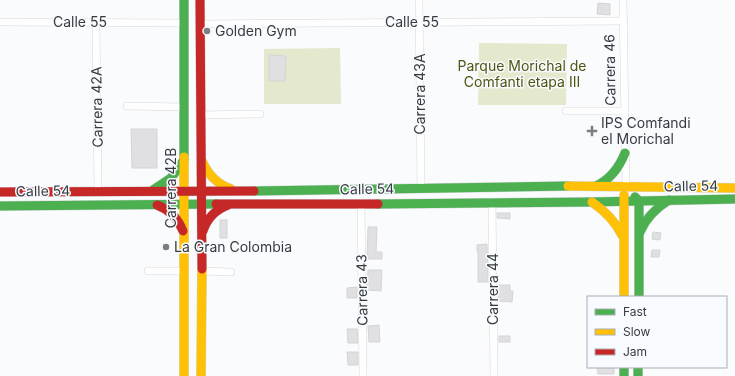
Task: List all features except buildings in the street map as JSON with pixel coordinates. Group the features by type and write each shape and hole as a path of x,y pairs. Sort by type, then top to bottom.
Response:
{"main road":[{"name":"Carrera 42B","path":"184,0 184,376"},
{"path":"200,0 200,376"},
{"path":"594,186 612,176 618,169 625,153"},
{"path":"201,158 208,174 217,182 228,188 244,191"},
{"path":"150,191 161,186 171,178 177,172 185,159"},
{"name":"Calle 54","path":"0,192 184,190 244,191 594,186 735,188"},
{"path":"626,187 639,201 639,296"},
{"name":"Carrera 46","path":"624,296 623,201 626,187"},
{"name":"Calle 54","path":"0,206 592,202 735,199"},
{"path":"639,240 641,231 649,216 669,200"},
{"path":"592,202 610,216 623,239"},
{"path":"148,204 168,210 178,220 184,234"},
{"path":"201,237 206,223 213,213 221,208 233,204"},
{"path":"184,259 185,265 191,269 201,267"}],"street":[{"name":"Carrera 43A","path":"420,0 421,188"},
{"name":"Carrera 46","path":"623,0 626,187"},
{"name":"Calle 55","path":"200,24 624,21"},
{"name":"Calle 55","path":"0,22 184,23"},
{"name":"Carrera 42A","path":"96,22 98,191"},
{"path":"127,106 184,107"},
{"path":"566,111 625,111"},
{"path":"200,115 260,114"},
{"name":"Carrera 44","path":"492,202 494,376"},
{"name":"Carrera 43","path":"361,203 363,376"},
{"path":"201,267 231,272"},
{"path":"148,271 184,271"}],"green space":[{"name":"Parque Morichal de Comfanti etapa III","path":"479,43 567,44 566,105 478,105"},
{"path":"340,48 341,104 264,104 264,49"}],"traffic: fast":[{"path":"184,0 184,157"},
{"path":"596,186 606,180 614,172 625,153"},
{"path":"153,190 171,178 184,160"},
{"path":"254,191 568,186"},
{"path":"635,197 639,201 639,296"},
{"path":"378,204 735,199"},
{"path":"640,232 645,222 652,214 669,200"},
{"path":"0,206 216,204"},
{"path":"624,368 624,376"},
{"path":"638,368 638,376"}],"traffic: slow":[{"path":"184,157 184,376"},
{"path":"202,161 207,171 214,178 221,184 231,189"},
{"path":"568,186 735,188"},
{"path":"624,195 624,296"},
{"path":"592,202 609,217 622,235"},
{"path":"201,376 202,269"}],"traffic: jam":[{"path":"200,0 202,269"},
{"path":"0,192 254,191"},
{"path":"216,204 378,204"},
{"path":"157,205 166,209 173,215 179,222 183,231"},
{"path":"203,231 212,215 219,209 228,205"}],"place":[{"name":"Golden Gym","path":"207,31"},
{"name":"IPS Comfandi el Morichal","path":"592,131"},
{"name":"La Gran Colombia","path":"166,247"}]}
